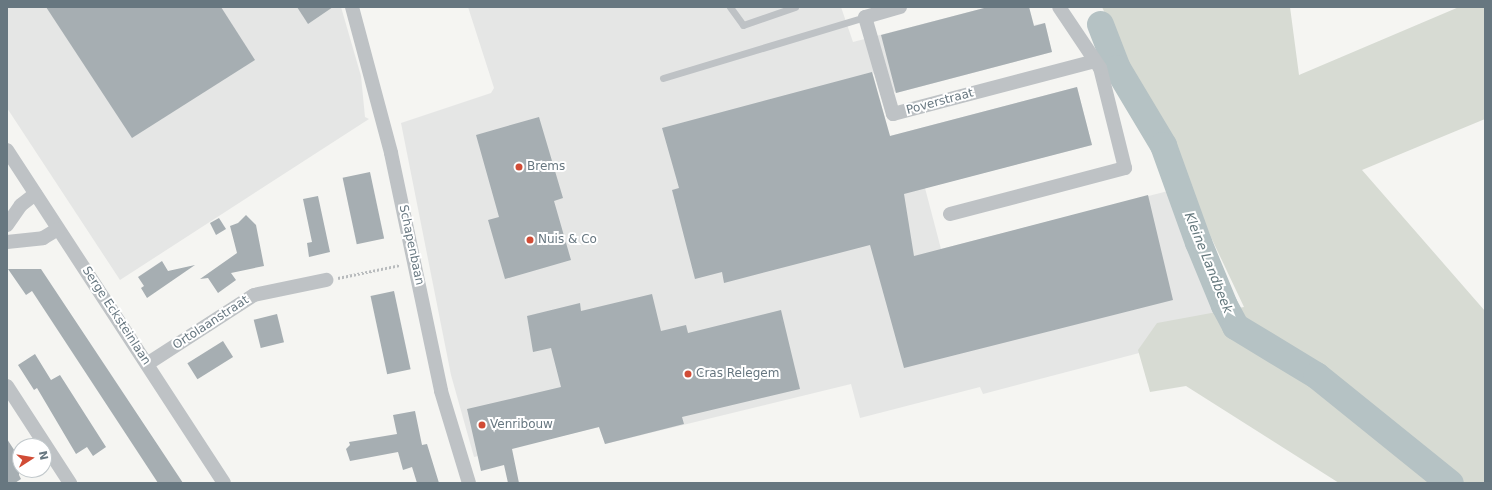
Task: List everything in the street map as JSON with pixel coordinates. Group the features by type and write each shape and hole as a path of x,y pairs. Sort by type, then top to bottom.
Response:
{"street":[{"name":"Schapenbaan","path":"352,7 391,153 441,392 469,483"},
{"path":"865,17 900,7"},
{"path":"950,214 1125,168 1100,68 1059,7"},
{"name":"Poverstraat","path":"865,17 893,114 1095,61"},
{"name":"Serge Ecksteinlaan","path":"7,150 224,483"},
{"path":"7,225 22,205 35,194"},
{"path":"7,242 43,238 58,229"},
{"name":"Ortolaanstraat","path":"147,364 254,295 326,280"},
{"path":"7,386 70,483"}],"lane":[{"path":"730,7 743,25 795,7"},
{"path":"663,78 865,17"}],"path":[{"path":"326,280 414,263"}],"shaded area":[{"path":"7,7 341,7 361,76 365,117 369,119 120,280 7,108"},
{"path":"468,7 841,7 853,42 988,7 1029,7 1034,25 1045,23 1052,52 896,93 872,72 890,136 1077,87 1092,145 925,188 941,249 1176,189 1190,228 1228,316 1143,352 983,394 980,387 860,418 851,384 605,444 599,427 474,457 451,375 401,123 491,93 494,88"},
{"path":"1102,7 1290,7 1299,75 1459,7 1485,7 1485,119 1362,170 1485,311 1485,483 1339,483 1186,386 1150,392 1138,350 1157,323 1244,307"}],"building":[{"path":"46,7 221,7 255,60 132,138"},
{"path":"297,7 333,7 308,24"},
{"path":"988,7 1029,7 1034,26 1045,23 1052,52 896,93 881,35"},
{"path":"872,72 890,136 1077,87 1092,145 904,194 914,256 1148,195 1173,300 904,368 870,245 724,283 722,272 695,279 672,190 679,188 662,128"},
{"path":"539,117 563,198 554,201 571,260 505,279 488,220 499,217 476,135"},
{"path":"370,172 384,239 357,244 343,178"},
{"path":"318,196 330,252 309,257 307,243 312,242 303,199"},
{"path":"246,215 256,225 264,266 231,273 236,280 218,293 208,278 200,279 237,253 230,226 238,223"},
{"path":"219,218 226,229 216,235 210,223"},
{"path":"162,261 168,271 195,265 147,298 141,288 144,286 138,277"},
{"path":"8,269 41,269 183,483 158,483 32,291 26,295"},
{"path":"394,291 411,369 387,374 371,296"},
{"name":"Cras Relegem","path":"652,294 661,331 686,325 688,333 781,310 800,389 682,417 684,424 605,444 599,427 512,449 519,483 508,483 504,465 481,471 467,409 561,387 551,348 533,352 527,316 580,303 581,311"},
{"path":"277,314 284,342 261,348 254,320"},
{"path":"223,341 233,357 197,379 187,363"},
{"path":"35,354 51,380 60,375 106,447 93,456 87,447 76,454 37,388 34,390 18,365"},
{"path":"415,411 422,445 427,444 439,483 417,483 412,467 403,470 398,452 350,461 346,449 350,445 349,442 397,434 393,415"},
{"path":"7,439 12,447 12,478 21,479 15,483 7,483"}],"waterway":[{"name":"Kleine Landbeek","path":"1100,24 1117,68 1163,145 1198,242 1224,305 1235,326 1316,375 1450,483"}],"place":[{"name":"Brems","path":"519,167"},
{"name":"Nuis & Co","path":"530,240"},
{"name":"Cras Relegem","path":"688,374"},
{"name":"Venribouw","path":"482,425"}]}
